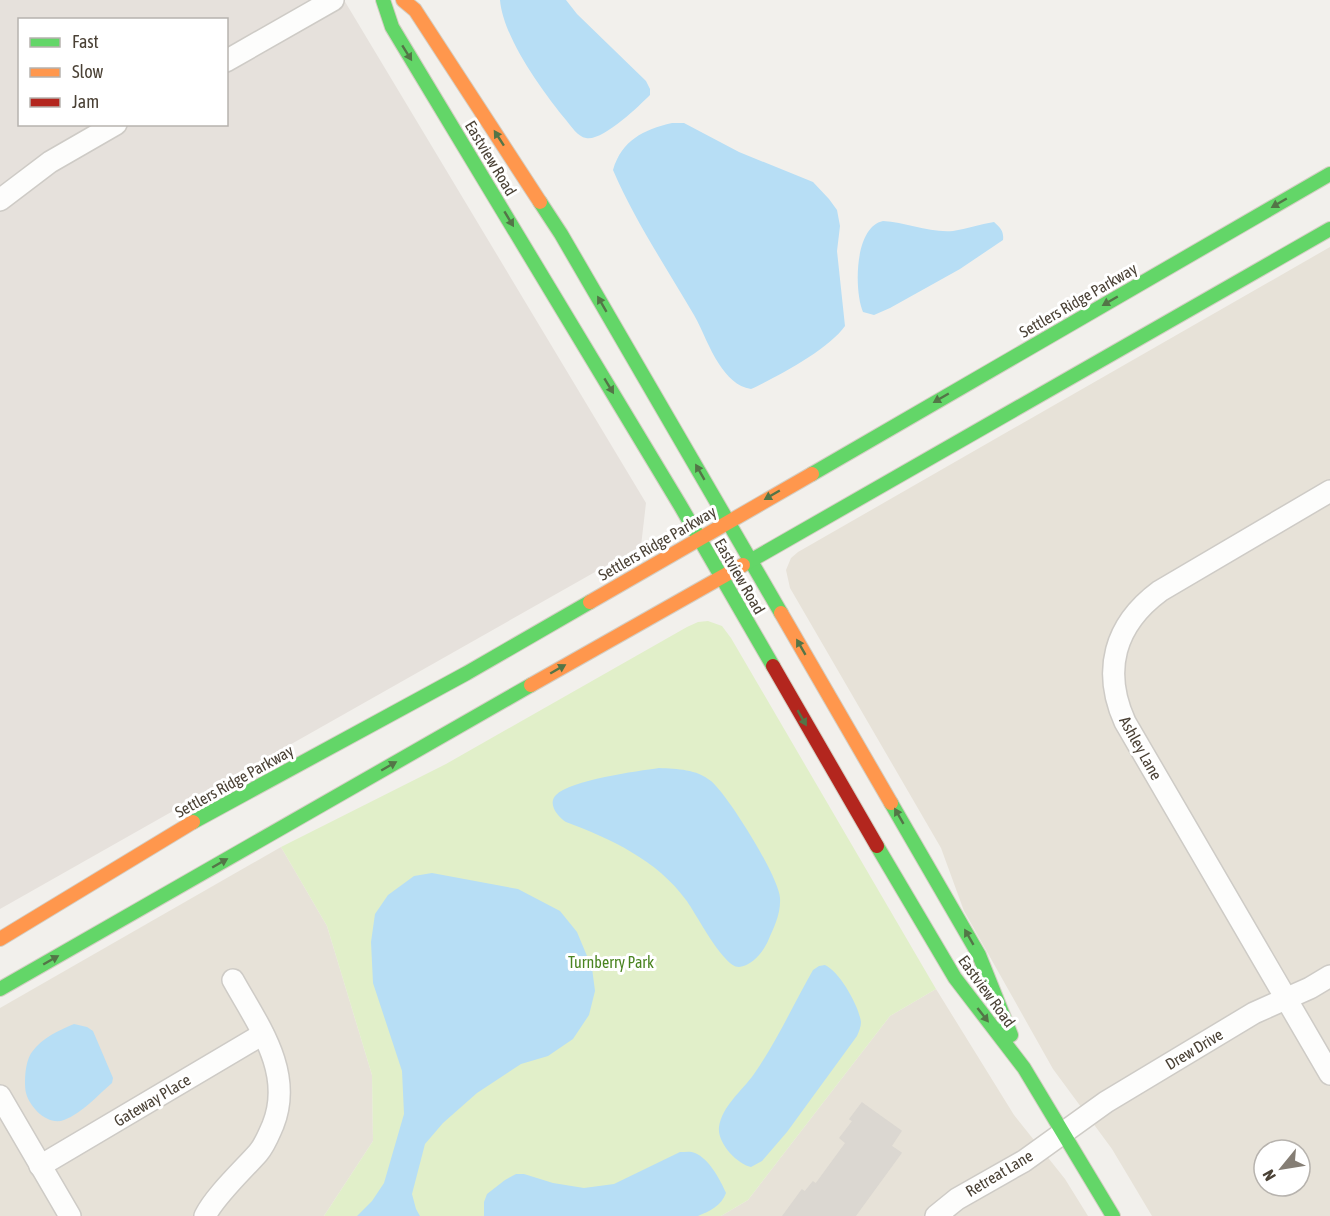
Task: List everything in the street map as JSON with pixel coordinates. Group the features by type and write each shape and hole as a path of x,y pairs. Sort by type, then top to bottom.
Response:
{"street":[{"path":"228,60 333,0"},
{"name":"Eastview Road","path":"383,0 392,27 699,538 955,978 1024,1068 1113,1216"},
{"name":"Eastview Road","path":"403,0 415,10 561,234 728,521 979,955 1024,1068"},
{"path":"0,200 50,162 113,126"},
{"name":"Settlers Ridge Parkway","path":"0,939 208,813 466,673 1330,174"},
{"path":"0,989 1330,229"},
{"name":"Ashley Lane","path":"1330,491 1145,602 1124,630 1117,647 1113,682 1117,704 1125,723 1330,1074"},
{"name":"Drew Drive","path":"1063,1132 1106,1102 1254,1013 1310,988 1330,976"},
{"path":"205,1216 260,1150 277,1115 281,1095 278,1074 263,1034 233,980"},
{"name":"Gateway Place","path":"40,1166 263,1034"},
{"path":"0,1096 70,1216"},
{"name":"Retreat Lane","path":"936,1216 957,1199 1024,1161 1063,1132"}],"shaded area":[{"path":"0,0 344,0 646,503 641,546 0,909"},
{"path":"1330,247 1330,1216 1152,1216 1112,1149 1053,1069 964,911 941,848 790,588 786,570 791,558"},
{"path":"281,847 327,926 372,1075 373,1141 324,1216 0,1216 0,1008"},
{"path":"936,989 1014,1115 1065,1179 1088,1216 721,1216 748,1200 890,1016"}],"green space":[{"name":"Turnberry Park","path":"708,621 722,626 731,638 936,989 890,1016 748,1200 721,1216 324,1216 373,1141 372,1075 327,926 281,847 446,764 687,627"}],"water":[{"path":"500,0 566,0 577,14 646,81 650,95 620,122 601,135 593,138 580,136 556,108 525,63 508,30"},
{"path":"672,123 684,123 739,152 813,182 837,210 840,226 837,251 845,326 815,353 751,389 733,380 719,364 694,315 641,226 613,170 622,151 635,138 652,129"},
{"path":"883,221 944,231 994,222 1002,230 1003,240 960,269 874,315 863,312 860,302 859,261 866,235 873,226"},
{"path":"659,768 693,772 711,781 729,802 771,873 780,898 778,915 760,954 744,966 733,965 725,958 686,900 661,873 632,852 566,822 557,814 553,806 556,795 575,785 605,777"},
{"path":"432,873 518,889 560,911 577,932 592,968 595,991 589,1015 573,1039 548,1056 521,1064 477,1093 443,1123 425,1144 412,1194 420,1216 357,1216 372,1201 384,1183 404,1114 402,1071 373,983 371,942 375,914 388,895 414,876"},
{"path":"825,965 837,975 853,999 861,1022 857,1036 787,1132 762,1161 751,1167 734,1157 721,1140 719,1127 721,1119 728,1105 749,1080 778,1036 813,970"},
{"path":"74,1024 93,1031 113,1078 112,1083 77,1113 64,1120 52,1120 40,1114 28,1099 25,1083 26,1066 32,1052 41,1042"},
{"path":"680,1152 693,1152 705,1160 726,1193 718,1205 698,1216 484,1216 484,1202 487,1194 516,1174 584,1188 614,1184"}],"building":[{"path":"862,1103 901,1131 891,1146 901,1153 855,1216 783,1216 802,1190 805,1192 813,1182 816,1184 846,1143 840,1138 853,1121 850,1119"}],"traffic: fast":[{"path":"383,0 392,27 680,505 773,666"},
{"path":"812,474 1330,174"},
{"path":"540,202 561,234 781,613"},
{"path":"743,565 1330,229"},
{"path":"193,822 467,673 590,602"},
{"path":"0,989 531,685"},
{"path":"891,803 979,955 1011,1035"},
{"path":"877,846 955,978 1024,1068 1113,1216"}],"traffic: slow":[{"path":"403,0 415,10 540,202"},
{"path":"590,602 812,474"},
{"path":"531,685 743,565"},
{"path":"781,613 891,803"},
{"path":"0,939 193,822"}],"traffic: jam":[{"path":"773,666 877,846"}]}
